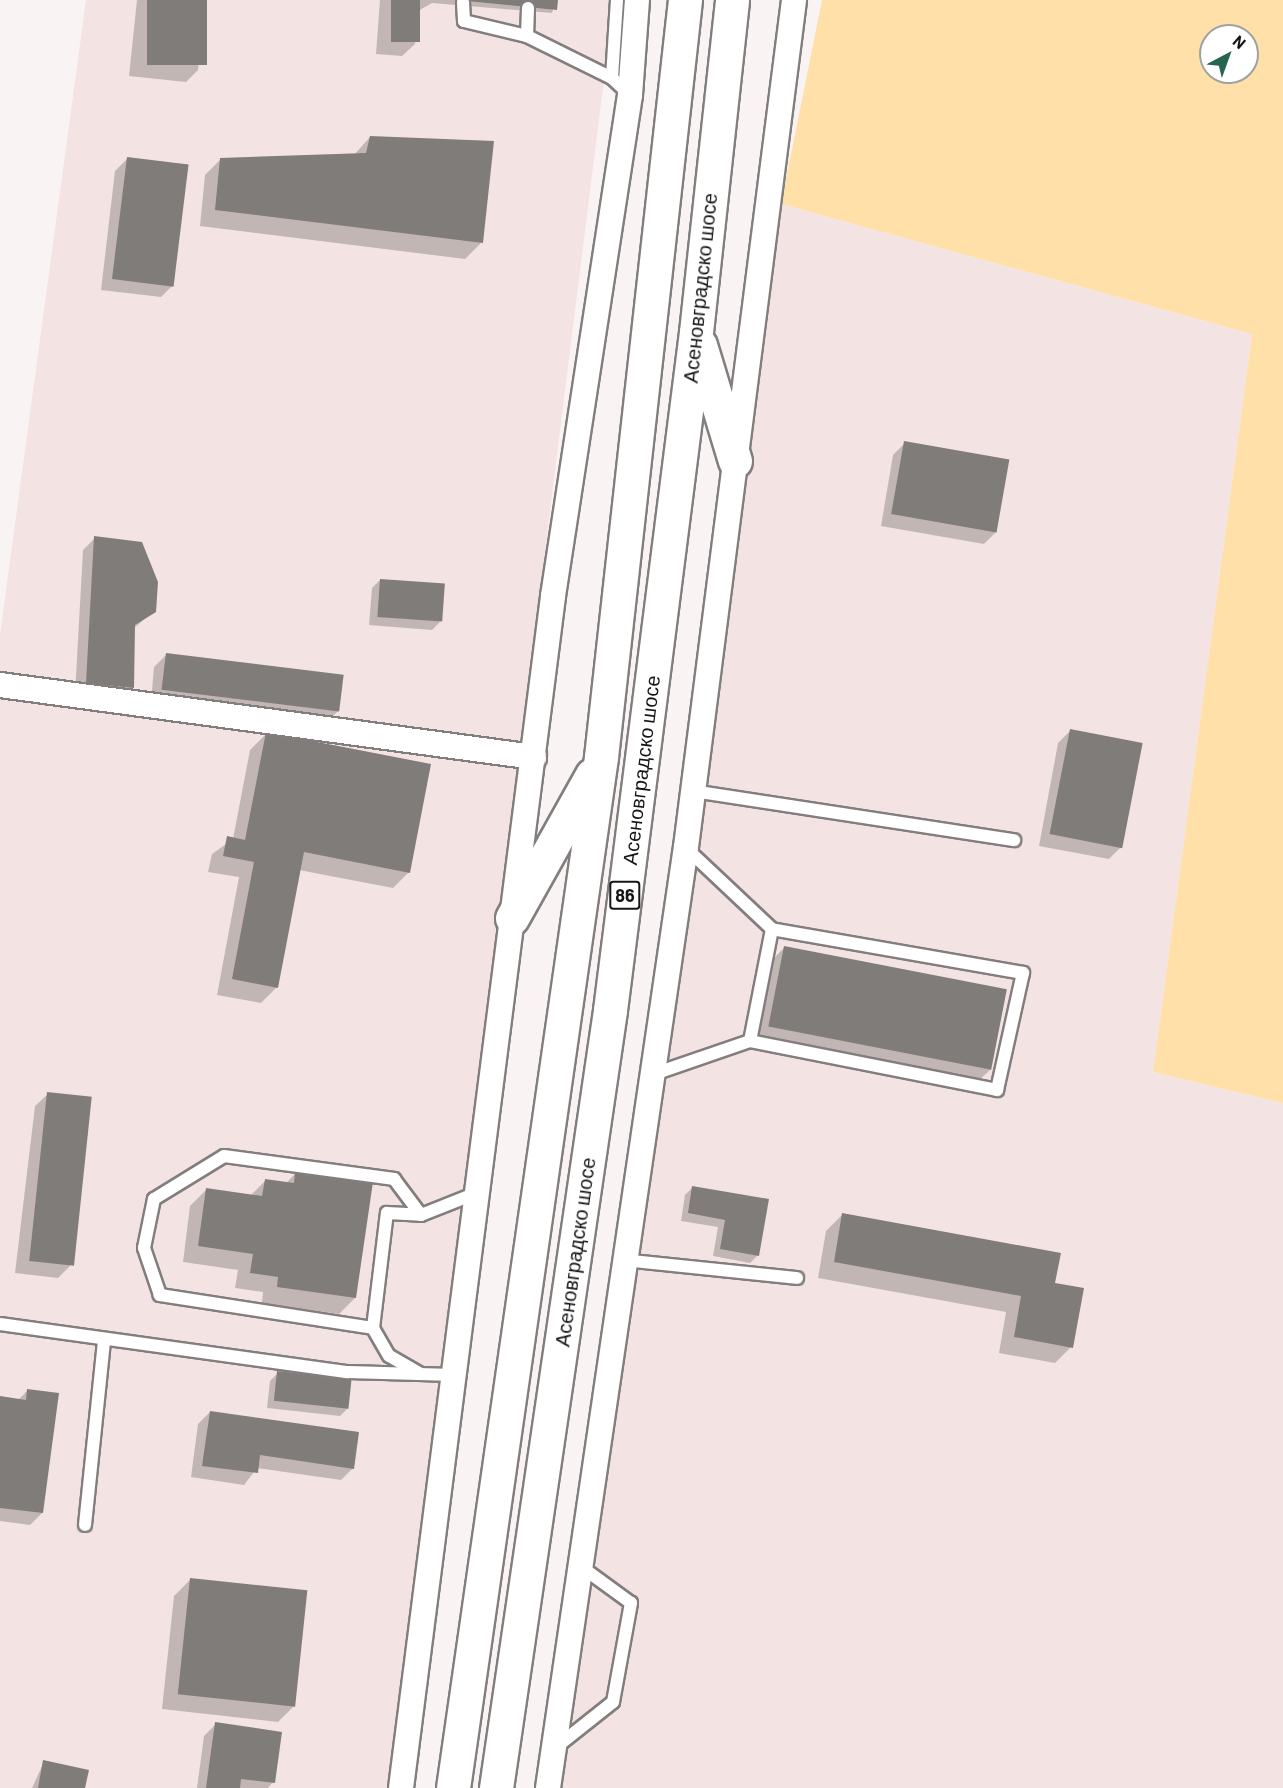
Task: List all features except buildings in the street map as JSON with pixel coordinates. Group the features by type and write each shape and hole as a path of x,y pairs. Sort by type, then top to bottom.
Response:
{"highway":[{"name":"Асеновградско шосе","path":"453,1788 601,757 685,0"},
{"name":"Асеновградско шосе","path":"496,1788 610,1010 696,332 732,0"},
{"path":"696,332 735,461"},
{"path":"512,918 601,757"}],"street":[{"path":"402,1788 454,1375 480,1192 512,918 630,95 637,0"},
{"path":"548,1788 648,1076 686,847 794,0"},
{"path":"0,685 534,757"}],"lane":[{"path":"612,78 617,0"},
{"path":"463,2 464,21 527,36 612,78 630,95"},
{"path":"527,36 528,8"},
{"path":"693,791 1014,840"},
{"path":"648,1076 750,1041 997,1090 1023,973 772,929 686,847"},
{"path":"750,1041 772,929"},
{"path":"373,1328 160,1295 144,1248 154,1199 224,1156 394,1179 422,1215"},
{"path":"419,1373 389,1356 373,1328 387,1214 422,1215 480,1192"},
{"path":"622,1260 797,1278"},
{"path":"0,1324 104,1341 348,1372 454,1375"},
{"path":"85,1525 104,1341"},
{"path":"555,1749 613,1702 631,1603 580,1566"}],"shaded area":[{"path":"86,0 614,0 390,1788 0,1788 0,635"},
{"path":"822,0 1283,0 1283,1103 1153,1072 1252,334 781,204"},
{"path":"781,204 1252,334 1153,1072 1283,1103 1283,1788 559,1788"}]}
